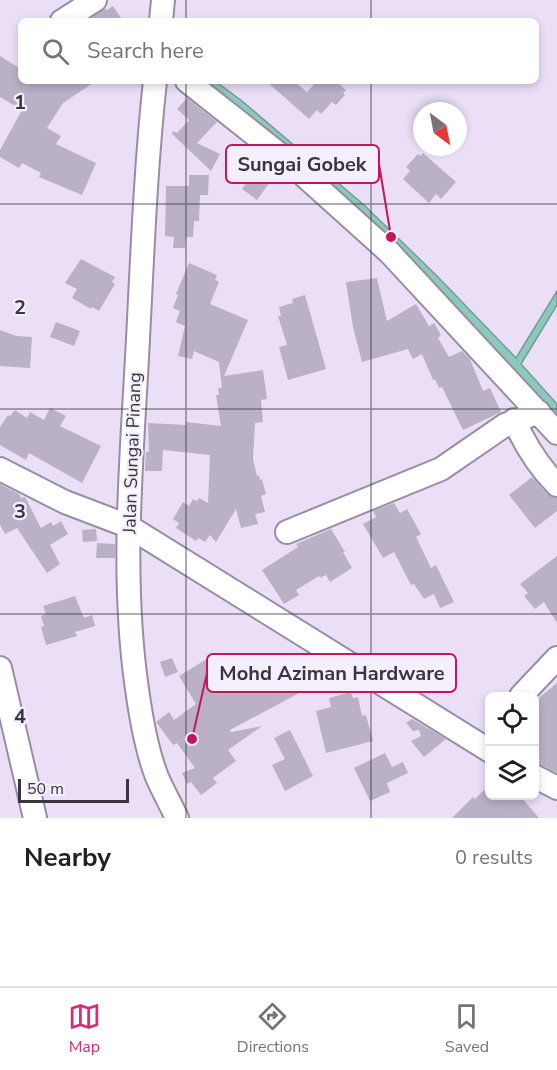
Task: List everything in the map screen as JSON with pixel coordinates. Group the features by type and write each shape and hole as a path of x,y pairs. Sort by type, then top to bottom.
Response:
{"street":[{"path":"67,18 95,0"},
{"path":"161,18 163,0"},
{"name":"Jalan Sungai Pinang","path":"155,84 148,151 128,526 132,655 139,703 157,777 177,818"},
{"path":"191,84 288,160 389,252 557,433"},
{"path":"287,532 441,469 505,425 539,412"},
{"path":"514,420 536,462 557,485"},
{"path":"0,469 65,501 128,526 485,742"},
{"path":"525,692 557,658"},
{"path":"0,668 35,818"},
{"path":"539,779 557,788"}],"shaded area":[{"path":"205,84 219,84 242,101 364,205 516,358 557,291 557,305 521,364 557,404 557,421 204,86"}],"building":[{"path":"113,6 121,18 91,18 105,8 107,10"},
{"path":"0,56 18,67 18,84 92,84 63,103 47,128 61,136 56,144 96,163 82,195 39,177 41,173 22,163 19,168 0,157 0,150 22,110 0,97"},
{"path":"269,84 298,84 307,92 314,84 339,84 346,90 343,93 345,95 336,105 332,102 321,114 317,110 309,119"},
{"path":"187,98 217,122 197,143 220,154 211,171 172,134 173,131 177,133 189,120 177,109"},
{"path":"416,156 426,156 456,182 441,199 436,194 429,203 403,179 410,171 406,167"},
{"path":"260,164 275,175 257,200 242,189"},
{"path":"189,175 209,175 208,195 200,195 199,221 194,221 193,237 186,237 185,248 173,248 174,237 165,236 166,186 189,186"},
{"path":"81,259 115,277 112,282 115,284 99,311 72,298 77,289 65,283"},
{"path":"189,263 217,275 215,280 219,282 210,304 248,320 224,376 263,370 267,399 261,400 263,422 255,423 253,459 257,476 259,475 260,480 262,479 266,494 261,496 265,512 255,514 258,524 241,528 236,509 216,542 210,535 205,542 198,538 196,541 176,528 179,523 173,519 183,502 189,506 193,499 197,501 199,498 208,503 210,455 163,450 162,471 145,471 146,452 149,452 148,423 186,425 186,422 221,426 216,395 219,395 218,388 222,388 219,362 194,351 192,359 178,356 185,326 176,322 180,311 173,308 178,295 176,294"},
{"path":"377,278 387,321 416,304 429,326 434,323 441,335 438,338 449,357 462,351 470,359 483,391 490,388 501,412 463,430 442,387 439,388 435,379 433,380 422,354 413,359 408,349 362,362 353,327 346,282"},
{"path":"305,295 326,369 288,380 279,347 287,345 278,316 281,316 279,307 293,303 292,299"},
{"path":"56,322 80,331 74,346 50,337"},
{"path":"0,330 16,336 32,337 30,368 0,366"},
{"path":"50,408 66,416 60,426 101,446 82,483 29,453 26,460 0,445 0,427 8,415 10,416 15,410 27,418 30,412 44,420"},
{"path":"532,477 547,494 557,498 557,511 535,528 509,495"},
{"path":"0,484 19,494 21,498 25,497 41,528 51,522 53,526 61,521 68,534 50,545 60,564 47,573 17,528 5,534 0,525"},
{"path":"394,503 400,513 407,509 421,534 416,537 431,568 436,565 454,602 440,608 434,594 424,599 414,584 411,585 394,552 383,558 363,524 376,517 373,511"},
{"path":"96,529 97,541 83,542 82,530"},
{"path":"331,529 352,568 330,582 326,575 320,578 319,576 296,590 299,595 284,604 262,570 298,547 296,544"},
{"path":"97,543 115,544 115,558 96,558"},
{"path":"557,556 557,623 544,602 535,609 524,596 528,593 520,584"},
{"path":"75,596 84,618 92,615 95,626 75,632 77,636 46,645 41,627 44,626 41,616 46,614 43,606"},
{"path":"215,654 233,687 280,654 287,667 289,666 301,692 230,730 231,732 262,726 228,750 236,761 213,778 217,783 201,795 191,782 187,784 182,773 195,768 177,743 173,745 156,722 169,712 174,720 196,704 179,676"},
{"path":"172,658 178,672 165,677 160,662"},
{"path":"557,683 557,773 539,764 539,698"},
{"path":"351,692 353,698 358,697 362,716 366,715 373,741 326,753 316,711 331,707 329,698"},
{"path":"412,719 446,739 424,757 411,741 421,736 419,730 413,731 406,723"},
{"path":"290,730 313,776 285,791 272,765 285,759 274,738"},
{"path":"385,753 392,767 403,762 408,773 387,783 390,792 370,801 354,768"},
{"path":"485,789 485,800 523,800 539,818 452,818 473,797 475,799"}],"place":[{"name":"Sungai Gobek","path":"391,237"},
{"name":"Mohd Aziman Hardware","path":"192,739"}]}
